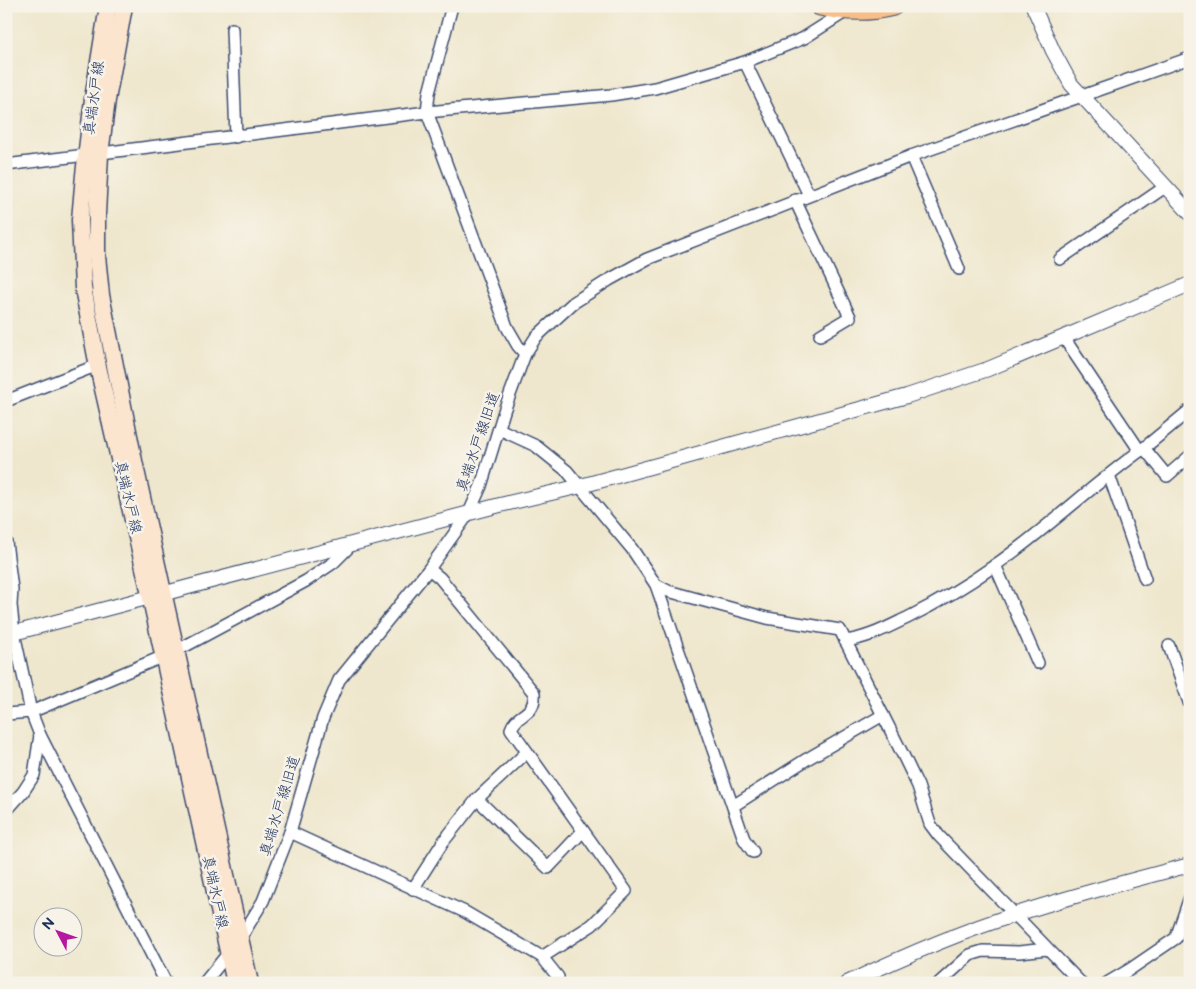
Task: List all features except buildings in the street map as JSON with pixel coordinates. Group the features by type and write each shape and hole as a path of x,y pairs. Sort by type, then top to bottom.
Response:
{"highway":[{"path":"820,6 849,10 869,10 893,6"}],"main road":[{"name":"真端水戸線","path":"108,6 93,99 93,155 101,295 157,594 235,983"},
{"name":"真端水戸線","path":"124,6 107,100 93,155 80,220 81,255 84,288 98,365 157,594"},
{"name":"真端水戸線","path":"170,654 250,983"}],"street":[{"path":"452,6 429,93 427,112 507,328 518,346 526,354"},
{"path":"1033,6 1061,67 1081,96 1190,213"},
{"path":"6,165 427,112 655,88 745,62 804,38 849,10"},
{"path":"232,29 236,137"},
{"name":"真端水戸線旧道","path":"229,955 263,902 290,832 324,718 339,680 429,569 469,513 481,486 526,354 536,337 573,303 647,258 911,156 1190,58"},
{"path":"745,62 810,195"},
{"path":"911,156 959,269"},
{"path":"1060,259 1166,187"},
{"path":"795,200 850,317 820,335"},
{"path":"10,634 157,594 580,486 907,396 988,370 1190,284"},
{"path":"1064,338 1142,449 1167,476 1190,456"},
{"path":"6,401 98,365"},
{"path":"845,641 874,634 914,614 944,598 996,565 1190,410"},
{"path":"499,429 536,446 567,471 632,549 656,585 744,839 753,852"},
{"path":"1109,475 1145,579"},
{"path":"6,542 12,589 10,634 31,712 40,735 166,983"},
{"path":"6,714 31,712 170,654 306,581 333,563 351,545"},
{"path":"996,565 1038,662"},
{"path":"429,569 440,578 534,692 535,701 530,710 513,723 511,730 626,891 592,925 542,957"},
{"path":"656,585 668,591 767,618 840,630 918,786 930,824 939,836 1081,983"},
{"path":"1169,646 1190,705"},
{"path":"733,806 807,759 883,715"},
{"path":"6,811 23,792 34,775 40,735"},
{"path":"413,889 443,842 477,799 527,752"},
{"path":"477,799 548,868 583,831"},
{"path":"290,832 465,912 542,957 560,981"},
{"path":"847,983 909,955 1016,914 1120,883 1190,865"},
{"path":"1107,983 1176,938 1190,898"},
{"path":"939,983 970,955 983,951 1019,952 1047,949"},
{"path":"204,983 229,955"}]}
